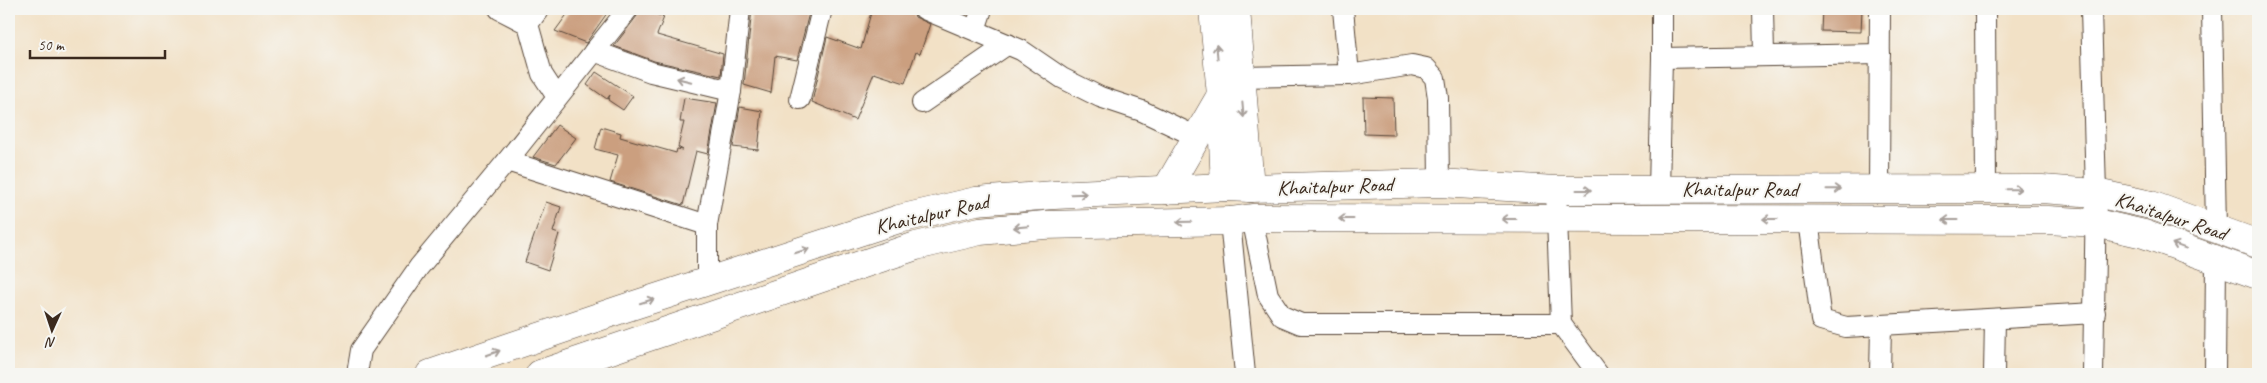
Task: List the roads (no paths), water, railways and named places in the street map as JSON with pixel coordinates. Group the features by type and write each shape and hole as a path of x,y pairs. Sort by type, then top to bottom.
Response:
{"street":[{"path":"499,9 533,16 542,74 557,97"},
{"path":"357,374 362,350 419,267 507,161 628,9"},
{"path":"707,282 707,225 731,91 740,9"},
{"path":"800,99 822,9"},
{"path":"924,9 1021,50 1062,78 1100,97 1142,111 1197,137"},
{"path":"975,30 982,9"},
{"path":"1213,9 1221,95 1238,188"},
{"path":"1236,9 1240,77 1238,188"},
{"path":"1343,9 1349,75"},
{"path":"1659,190 1662,9"},
{"path":"1763,9 1764,55"},
{"path":"1879,188 1880,9"},
{"path":"1985,9 1986,190"},
{"path":"2091,9 2096,193 2093,374"},
{"path":"2212,9 2216,230"},
{"path":"922,103 1008,44"},
{"path":"594,51 651,72 731,91"},
{"path":"1662,58 1880,54"},
{"path":"1240,77 1349,75 1412,65 1426,68 1436,78 1438,98 1438,183"},
{"path":"1166,190 1221,95"},
{"path":"507,161 707,225"},
{"name":"Khaitalpur Road","path":"430,374 899,219 976,201 1054,195 1438,183 1556,190 2042,189 2096,193 2150,206 2258,244"},
{"path":"1556,190 1561,324 1598,374"},
{"path":"1241,220 1268,295 1282,316 1301,324 1561,324"},
{"path":"1241,220 1245,374"},
{"name":"Khaitalpur Road","path":"540,374 916,246 980,230 1044,225 1241,220 2048,220 2096,223 2144,234 2258,275"},
{"path":"1808,220 1821,320 1846,327 2095,313"},
{"path":"2215,374 2216,259"},
{"path":"1994,374 1995,319"},
{"path":"1880,374 1881,326"}]}
